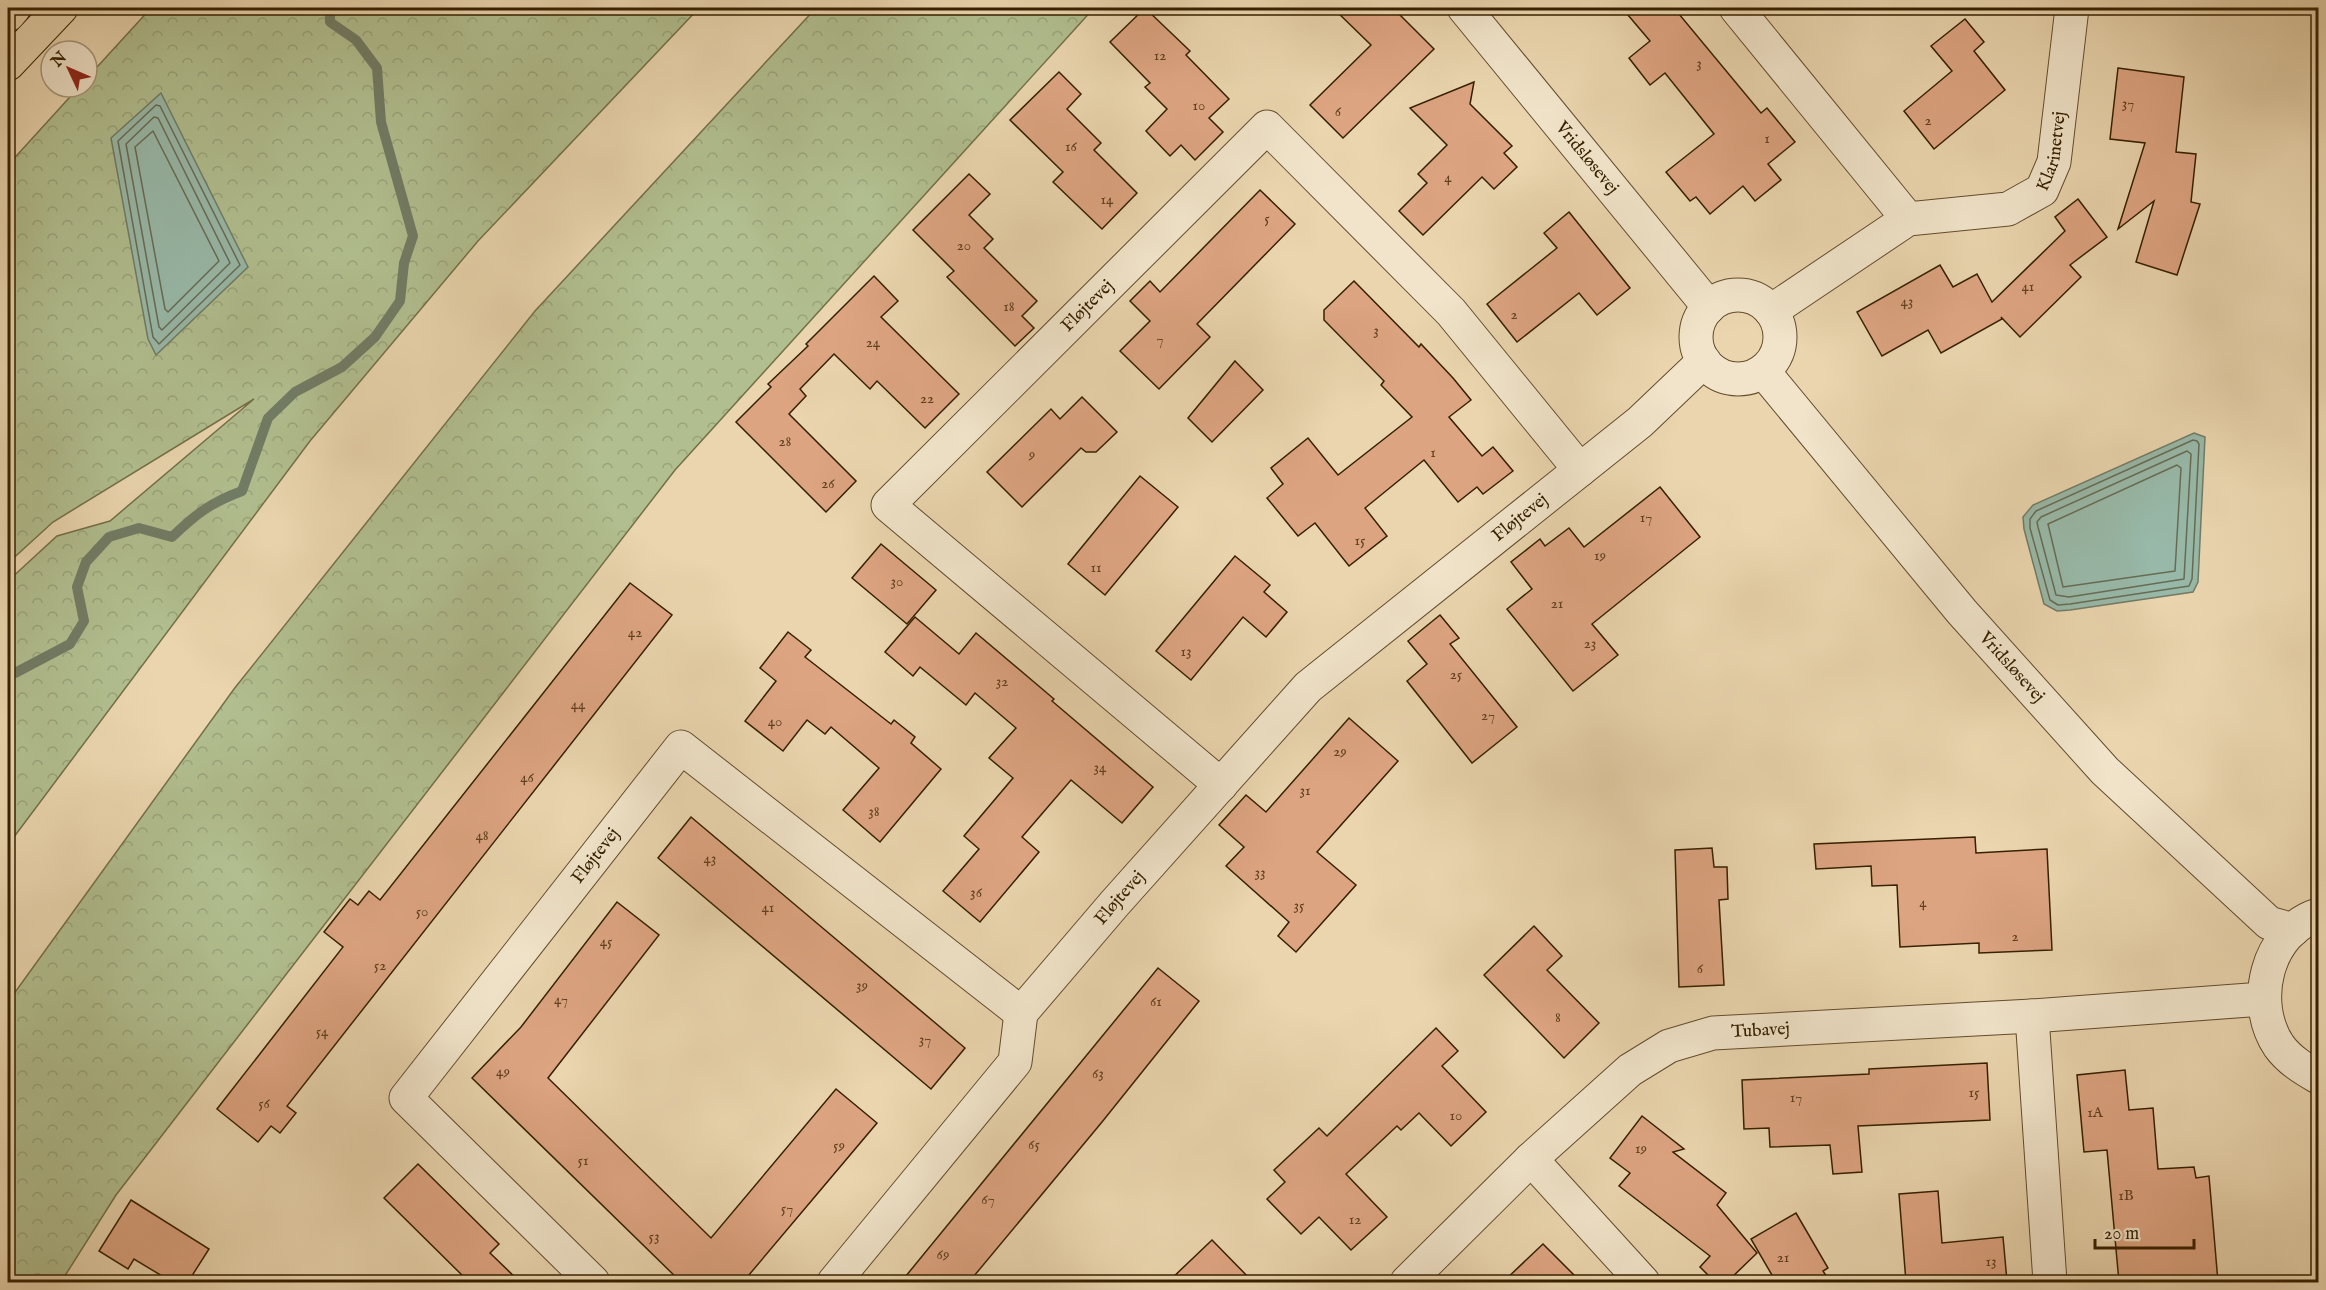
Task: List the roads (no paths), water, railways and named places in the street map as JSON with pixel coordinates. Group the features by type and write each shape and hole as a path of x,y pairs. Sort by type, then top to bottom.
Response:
{"highway":[{"path":"8,15 14,8"},
{"path":"8,64 61,8"}],"street":[{"name":"Vridsløsevej","path":"1464,8 1709,307"},
{"path":"1736,8 1908,219"},
{"name":"Klarinetvej","path":"1771,311 1908,219 2008,209 2042,190 2054,162 2072,8"},
{"name":"Fløjtevej","path":"1221,785 888,505 1267,127 1451,312 1580,470"},
{"path":"1734,296 1754,299 1771,311 1778,323 1780,336 1773,361 1763,371 1746,378 1728,378 1718,375 1704,361 1698,351 1696,339 1702,316 1709,307 1721,299 1734,296"},
{"name":"Fløjtevej","path":"593,1282 406,1098 681,747 1021,1013 1308,687 1640,422 1704,361"},
{"name":"Vridsløsevej","path":"1763,371 1962,612 2104,771 2269,923 2306,922"},
{"path":"2306,922 2277,950 2266,973 2263,999 2268,1024 2280,1047 2297,1065 2319,1077"},
{"name":"Tubavej","path":"1407,1282 1531,1159 1630,1070 1669,1046 1713,1033 2032,1016 2263,999"},
{"path":"834,1282 1016,1062 1021,1013"},
{"path":"2032,1016 2050,1282"},
{"path":"1531,1159 1642,1282"}],"water":[{"path":"161,93 248,267 156,355 148,339 111,138"},
{"path":"2194,433 2205,437 2198,582 2193,592 2070,610 2057,611 2044,604 2024,529 2023,517 2033,505"}],"waterway":[{"path":"8,674 15,673 70,644 84,621 77,587 86,562 109,537 139,528 172,537 204,510 242,491 268,418 295,392 342,367 375,337 400,301 404,263 413,236 381,122 377,68 356,40 330,22 330,8"}]}
